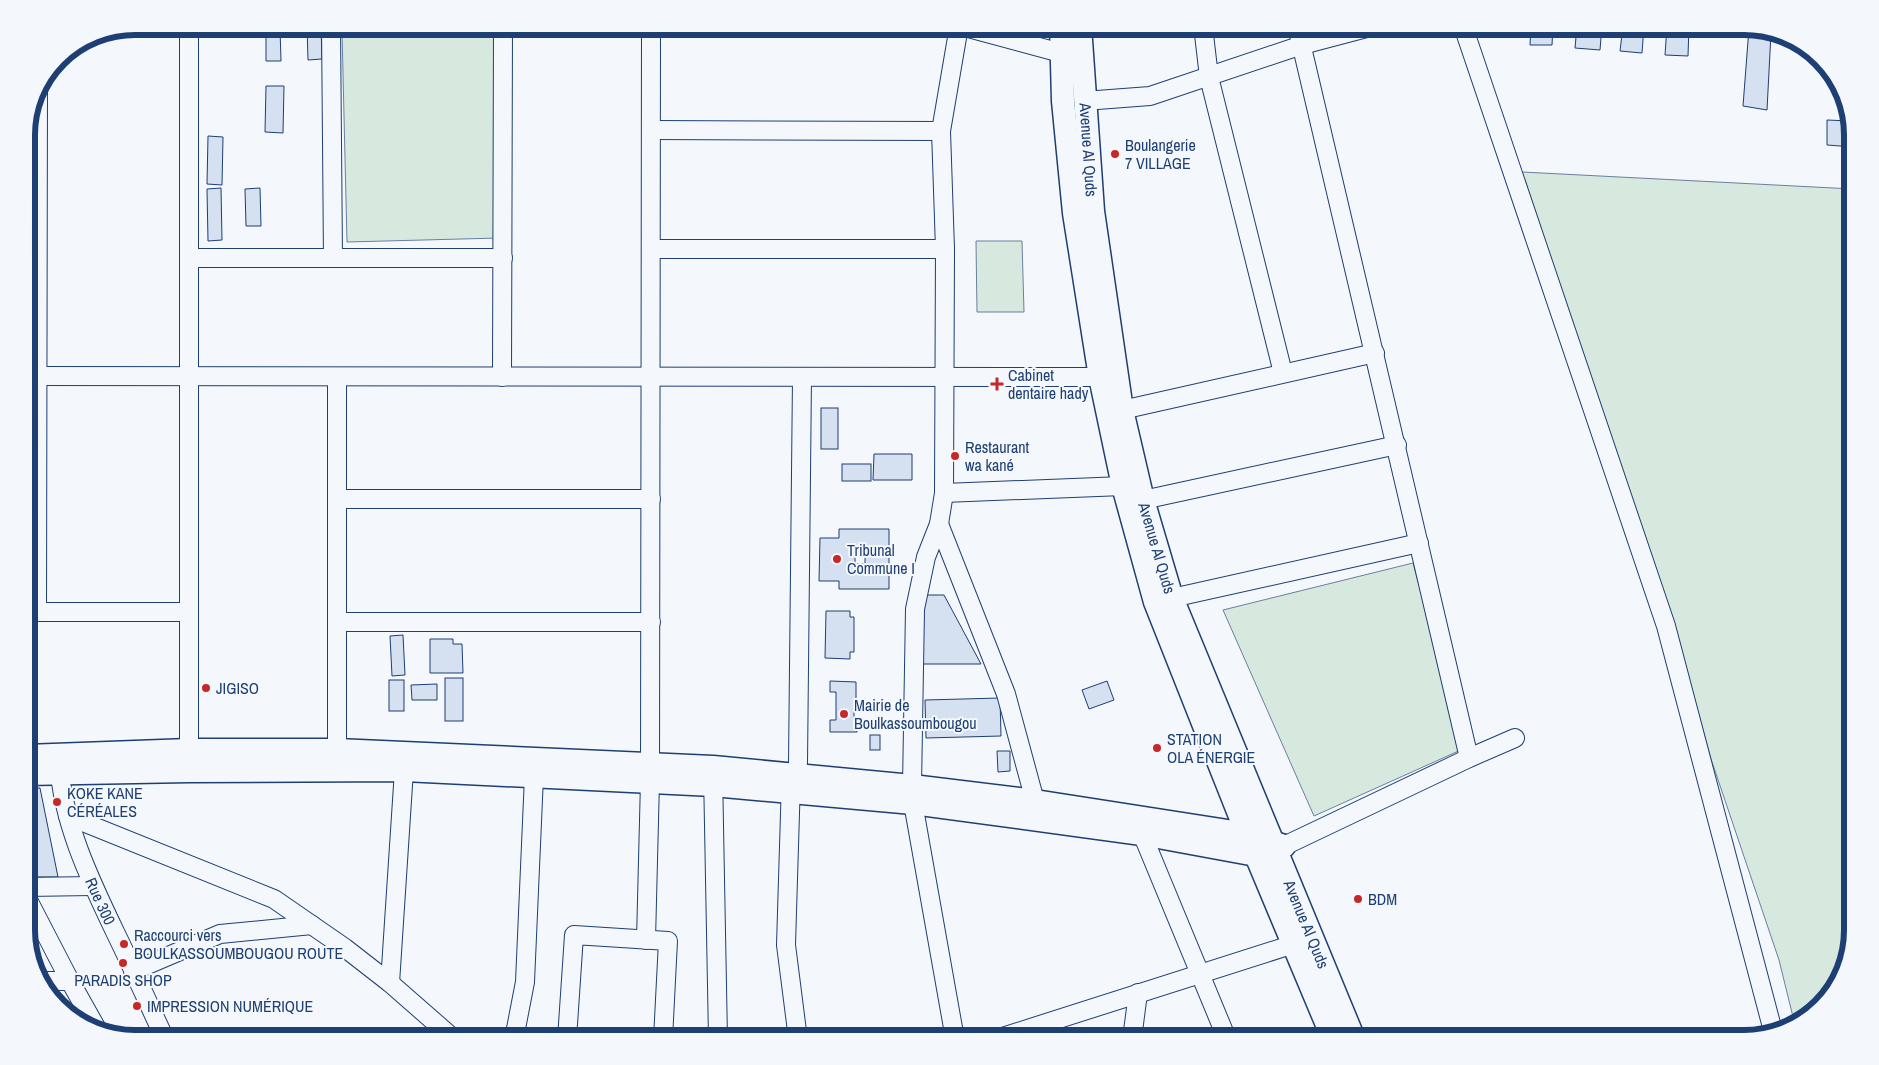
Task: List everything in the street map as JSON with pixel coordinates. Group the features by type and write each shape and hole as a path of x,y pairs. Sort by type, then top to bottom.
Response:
{"main road":[{"name":"Avenue Al Quds","path":"1061,35 1063,101 1074,213 1100,377 1123,486 1155,602 1248,834 1272,848 1294,944 1329,1030"},
{"name":"Avenue Al Quds","path":"1080,35 1093,211 1122,410 1142,500 1172,598 1272,848 1350,1030"},
{"path":"35,758 59,764"},
{"path":"35,771 59,764 189,760 337,760 713,776 793,777 1138,825 1272,848"},
{"path":"337,760 404,770 534,776 650,773"},
{"path":"912,795 1035,801 1138,825 1248,834"}],"street":[{"path":"189,760 190,35"},
{"path":"331,35 333,258"},
{"path":"502,376 503,35"},
{"path":"646,940 651,622 651,35"},
{"path":"953,1030 912,795 915,609 926,557 938,524 944,493 945,249 941,130 958,35"},
{"path":"994,35 1061,53"},
{"path":"1204,35 1209,77 1283,374"},
{"path":"1300,35 1469,758"},
{"path":"1084,102 1150,96 1302,45 1340,35"},
{"path":"1466,35 1666,626 1772,1026"},
{"path":"651,130 941,130"},
{"path":"651,249 945,249"},
{"path":"189,258 502,258"},
{"path":"1122,410 1375,353"},
{"path":"35,376 1100,377"},
{"path":"337,376 337,760"},
{"path":"797,1030 786,945 793,777 802,377"},
{"path":"1142,500 1397,445"},
{"path":"944,493 1123,486"},
{"path":"337,499 651,499"},
{"path":"938,524 1006,694 1035,801"},
{"path":"1172,598 1419,543"},
{"path":"35,612 189,612"},
{"path":"337,622 651,622"},
{"path":"1272,848 1516,738"},
{"name":"Rue 300","path":"59,764 68,816 93,886 161,1030"},
{"path":"390,984 404,770"},
{"path":"516,1030 526,982 534,776"},
{"path":"713,776 718,1030"},
{"path":"68,816 274,899 346,948 444,1030"},
{"path":"1138,825 1222,1030"},
{"path":"35,887 93,886"},
{"path":"35,913 92,1020"},
{"path":"133,971 220,934 312,925"},
{"path":"568,1030 574,935 668,941 663,1030"},
{"path":"1025,1030 1294,944"},
{"path":"49,981 70,981"},
{"path":"1133,1030 1138,993"}],"shaded area":[{"path":"342,35 494,35 499,238 347,242"},
{"path":"1522,172 1844,189 1844,930 1841,956 1831,980 1815,1001 1793,1017 1779,960 1711,759 1679,643"},
{"path":"976,241 1022,241 1024,312 977,312"},
{"path":"1413,563 1463,749 1314,816 1223,610"}],"building":[{"path":"266,35 280,35 281,61 266,61"},
{"path":"307,35 321,35 322,59 308,60"},
{"path":"1531,35 1553,35 1552,45 1530,45"},
{"path":"1576,35 1601,35 1600,50 1575,48"},
{"path":"1622,35 1643,35 1642,53 1620,51"},
{"path":"1666,35 1689,35 1688,56 1665,55"},
{"path":"1748,35 1771,38 1767,110 1743,106"},
{"path":"266,86 284,86 283,133 265,132"},
{"path":"1827,120 1843,121 1844,146 1827,145"},
{"path":"208,136 223,137 222,185 207,184"},
{"path":"221,188 222,240 208,241 207,189"},
{"path":"260,188 261,226 246,226 245,189"},
{"path":"821,408 838,408 838,449 821,449"},
{"path":"874,454 912,454 912,480 873,480"},
{"path":"842,464 871,464 871,481 842,481"},
{"name":"Tribunal Commune I","path":"839,529 889,529 889,589 839,589 839,581 819,581 820,538 839,538","holes":["855,554 865,554 865,564 855,564"]},
{"path":"920,595 944,595 981,664 921,664"},
{"path":"826,611 850,611 850,617 854,617 854,652 850,652 850,659 825,658"},
{"path":"403,635 405,675 392,676 390,636"},
{"path":"430,639 453,639 453,644 462,644 463,673 430,673"},
{"path":"445,678 463,678 463,721 445,721"},
{"path":"389,680 404,680 404,711 389,711"},
{"path":"830,681 856,682 854,722 856,722 857,732 830,732 830,720 836,720 836,692 830,692"},
{"path":"1107,681 1114,700 1089,709 1082,690"},
{"path":"437,684 437,700 412,700 411,685"},
{"path":"1000,698 1001,736 926,738 925,700"},
{"path":"870,735 880,735 880,750 870,750"},
{"path":"997,751 1010,751 1010,771 998,772"},
{"path":"35,788 40,788 58,877 35,877"}],"place":[{"name":"Boulangerie 7 VILLAGE","path":"1115,154"},
{"name":"Cabinet dentaire hady","path":"997,384"},
{"name":"Restaurant wa kané","path":"955,456"},
{"name":"Tribunal Commune I","path":"837,559"},
{"name":"JIGISO","path":"206,688"},
{"name":"Mairie de Boulkassoumbougou","path":"844,714"},
{"name":"STATION OLA ÉNERGIE","path":"1157,748"},
{"name":"KOKE KANE CÉRÉALES","path":"57,802"},
{"name":"BDM","path":"1358,899"},
{"name":"Raccourci vers BOULKASSOUMBOUGOU ROUTE","path":"124,944"},
{"name":"PARADIS SHOP","path":"123,963"},
{"name":"IMPRESSION NUMÉRIQUE","path":"137,1006"}]}
